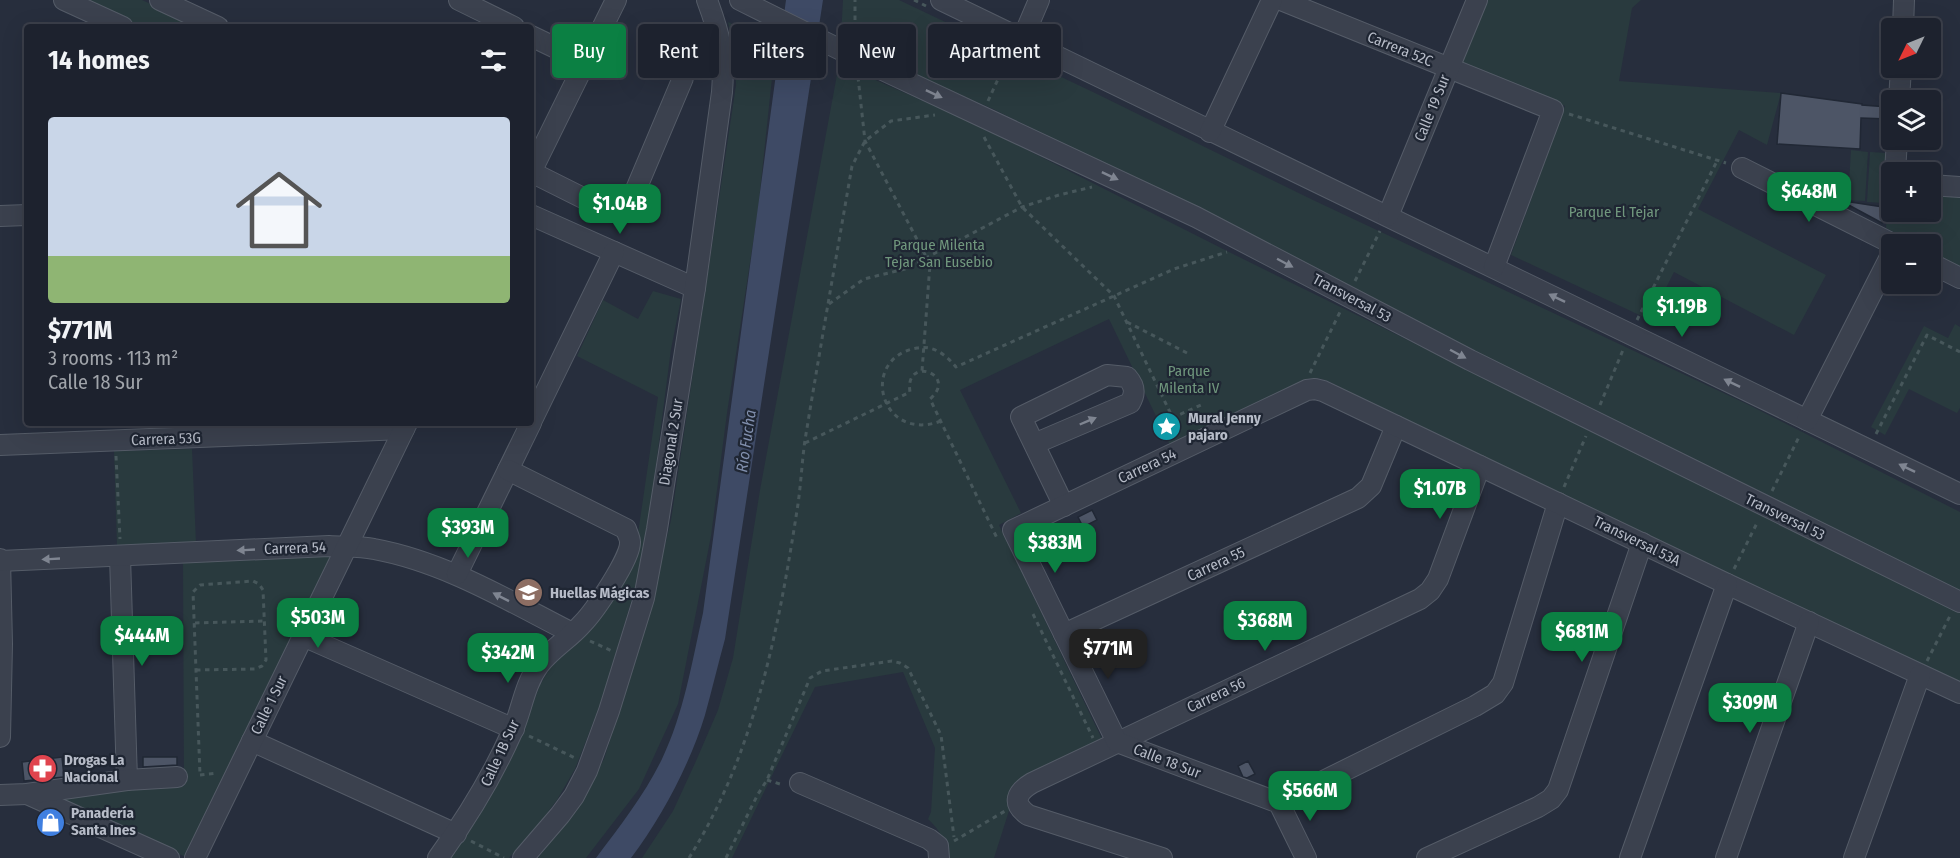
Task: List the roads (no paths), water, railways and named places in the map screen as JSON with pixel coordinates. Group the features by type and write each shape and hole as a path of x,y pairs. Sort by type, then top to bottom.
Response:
{"street":[{"path":"64,0 86,18 111,24"},
{"path":"160,0 212,24"},
{"path":"459,0 508,24"},
{"path":"604,24 616,0"},
{"name":"Diagonal 2 Sur","path":"523,858 574,796 589,765 609,711 644,598 657,529 694,288 724,70 719,32 707,0"},
{"name":"Transversal 53","path":"740,0 1196,217 1470,360 1959,602"},
{"path":"941,0 990,24"},
{"path":"1027,24 1039,0"},
{"path":"1210,132 1272,0"},
{"name":"Carrera 52C","path":"1281,0 1554,110 1494,267"},
{"name":"Calle 19 Sur","path":"1388,216 1477,0"},
{"path":"1903,18 1904,0"},
{"path":"534,37 552,46"},
{"path":"1061,59 1960,494"},
{"path":"534,166 577,78"},
{"path":"534,174 603,208 619,211 628,204 634,194 683,78"},
{"path":"1742,168 1881,238"},
{"path":"1941,186 1960,187"},
{"path":"0,216 24,215"},
{"path":"534,216 694,288"},
{"path":"534,417 614,252"},
{"path":"1941,268 1960,278"},
{"path":"1807,420 1881,275"},
{"path":"1034,444 1130,403 1135,395 1133,383 1127,376 1107,375 1021,417 1034,444 1064,506"},
{"name":"Transversal 53A","path":"1315,389 1960,693"},
{"name":"Carrera 54","path":"1013,530 1307,390 1315,389"},
{"name":"Carrera 53G","path":"0,445 114,432 406,426"},
{"name":"Calle 1 Sur","path":"195,858 406,426"},
{"path":"457,574 530,426"},
{"name":"Carrera 55","path":"1064,634 1347,503 1366,492 1371,486 1396,426"},
{"name":"Carrera 56","path":"1162,858 1028,814 1019,807 1018,795 1023,788 1420,599 1430,591 1438,579 1480,466"},
{"name":"Calle 1B Sur","path":"438,858 456,834 496,768 514,729 532,675 540,663 592,613 628,552 630,542 626,529 508,470"},
{"path":"1306,858 1279,803 1475,706 1495,694 1503,683 1558,502"},
{"name":"Calle 18 Sur","path":"1013,530 1118,742 1279,803"},
{"path":"1427,858 1538,807 1551,800 1558,790 1642,543"},
{"name":"Carrera 54","path":"0,560 329,546 373,549 419,560 457,574 572,633"},
{"path":"120,556 127,780"},
{"path":"0,560 0,737"},
{"path":"1630,858 1727,584"},
{"path":"1726,858 1809,622"},
{"path":"303,636 514,729"},
{"path":"1854,858 1920,675"},
{"path":"252,741 456,834"},
{"path":"0,795 27,794 127,780 177,777"},
{"path":"800,783 929,839 946,854"},
{"path":"27,794 169,858"}],"water":[{"path":"786,0 823,0 819,24 783,24"},
{"name":"Río Fucha","path":"775,78 811,78 725,639 705,715 683,771 664,808 631,858 596,858 640,797 670,742 682,706 703,613"}],"place":[{"name":"Mural Jenny pajaro","path":"1167,427"},
{"name":"Huellas Mágicas","path":"529,593"},
{"name":"Drogas La Nacional","path":"43,769"},
{"name":"Panadería Santa Ines","path":"50,822"}],"park label":[{"name":"Parque El Tejar","path":"1614,212"},
{"name":"Parque Milenta Tejar San Eusebio","path":"939,254"},
{"name":"Parque Milenta IV","path":"1189,380"}]}
